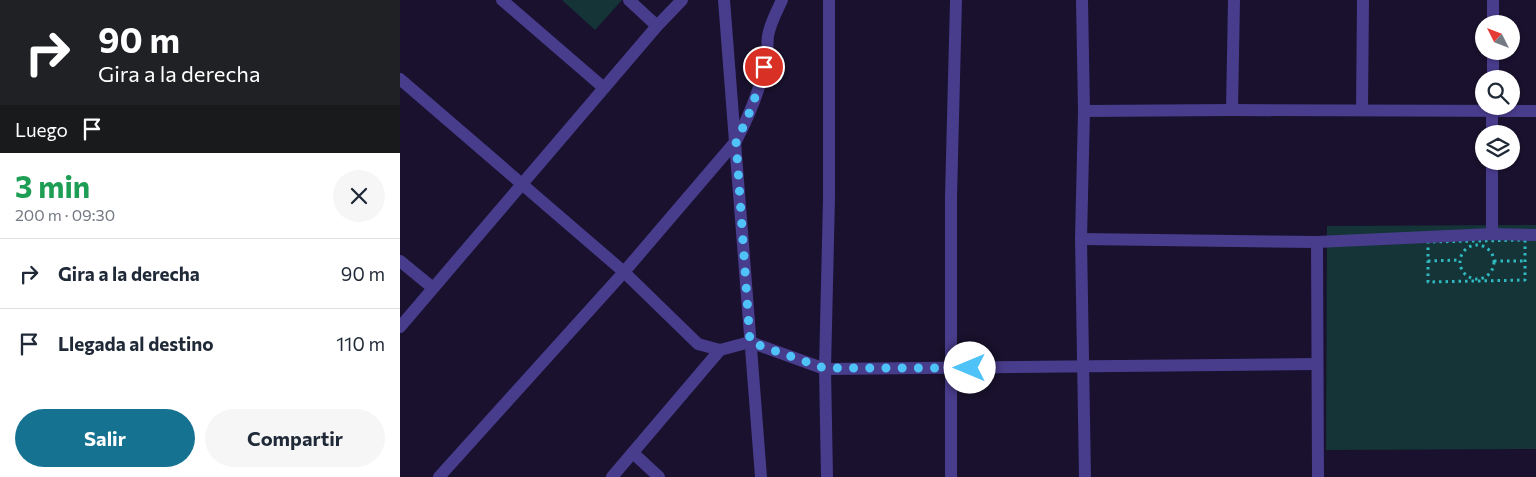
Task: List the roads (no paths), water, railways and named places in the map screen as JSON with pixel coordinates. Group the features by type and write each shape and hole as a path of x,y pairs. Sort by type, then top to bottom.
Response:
{"street":[{"path":"502,0 604,88"},
{"path":"629,0 657,26"},
{"path":"400,326 657,26 682,0"},
{"path":"724,0 760,477"},
{"path":"439,477 624,272 736,141 748,119 757,94 767,54 768,35 782,0"},
{"path":"827,477 824,368 829,198 829,0"},
{"path":"951,477 951,197 956,0"},
{"path":"1082,0 1084,111 1081,239 1084,477"},
{"path":"1232,110 1234,0"},
{"path":"1362,110 1363,0"},
{"path":"1493,0 1493,15"},
{"path":"400,79 624,272 698,344 720,350 750,342 824,368 1317,364"},
{"path":"1084,111 1475,108"},
{"path":"1520,110 1536,111"},
{"path":"1492,170 1492,234"},
{"path":"1081,239 1316,242 1492,234 1536,235"},
{"path":"1316,242 1318,477"},
{"path":"400,261 433,288"},
{"path":"612,477 720,350"},
{"path":"633,453 658,477"}]}
